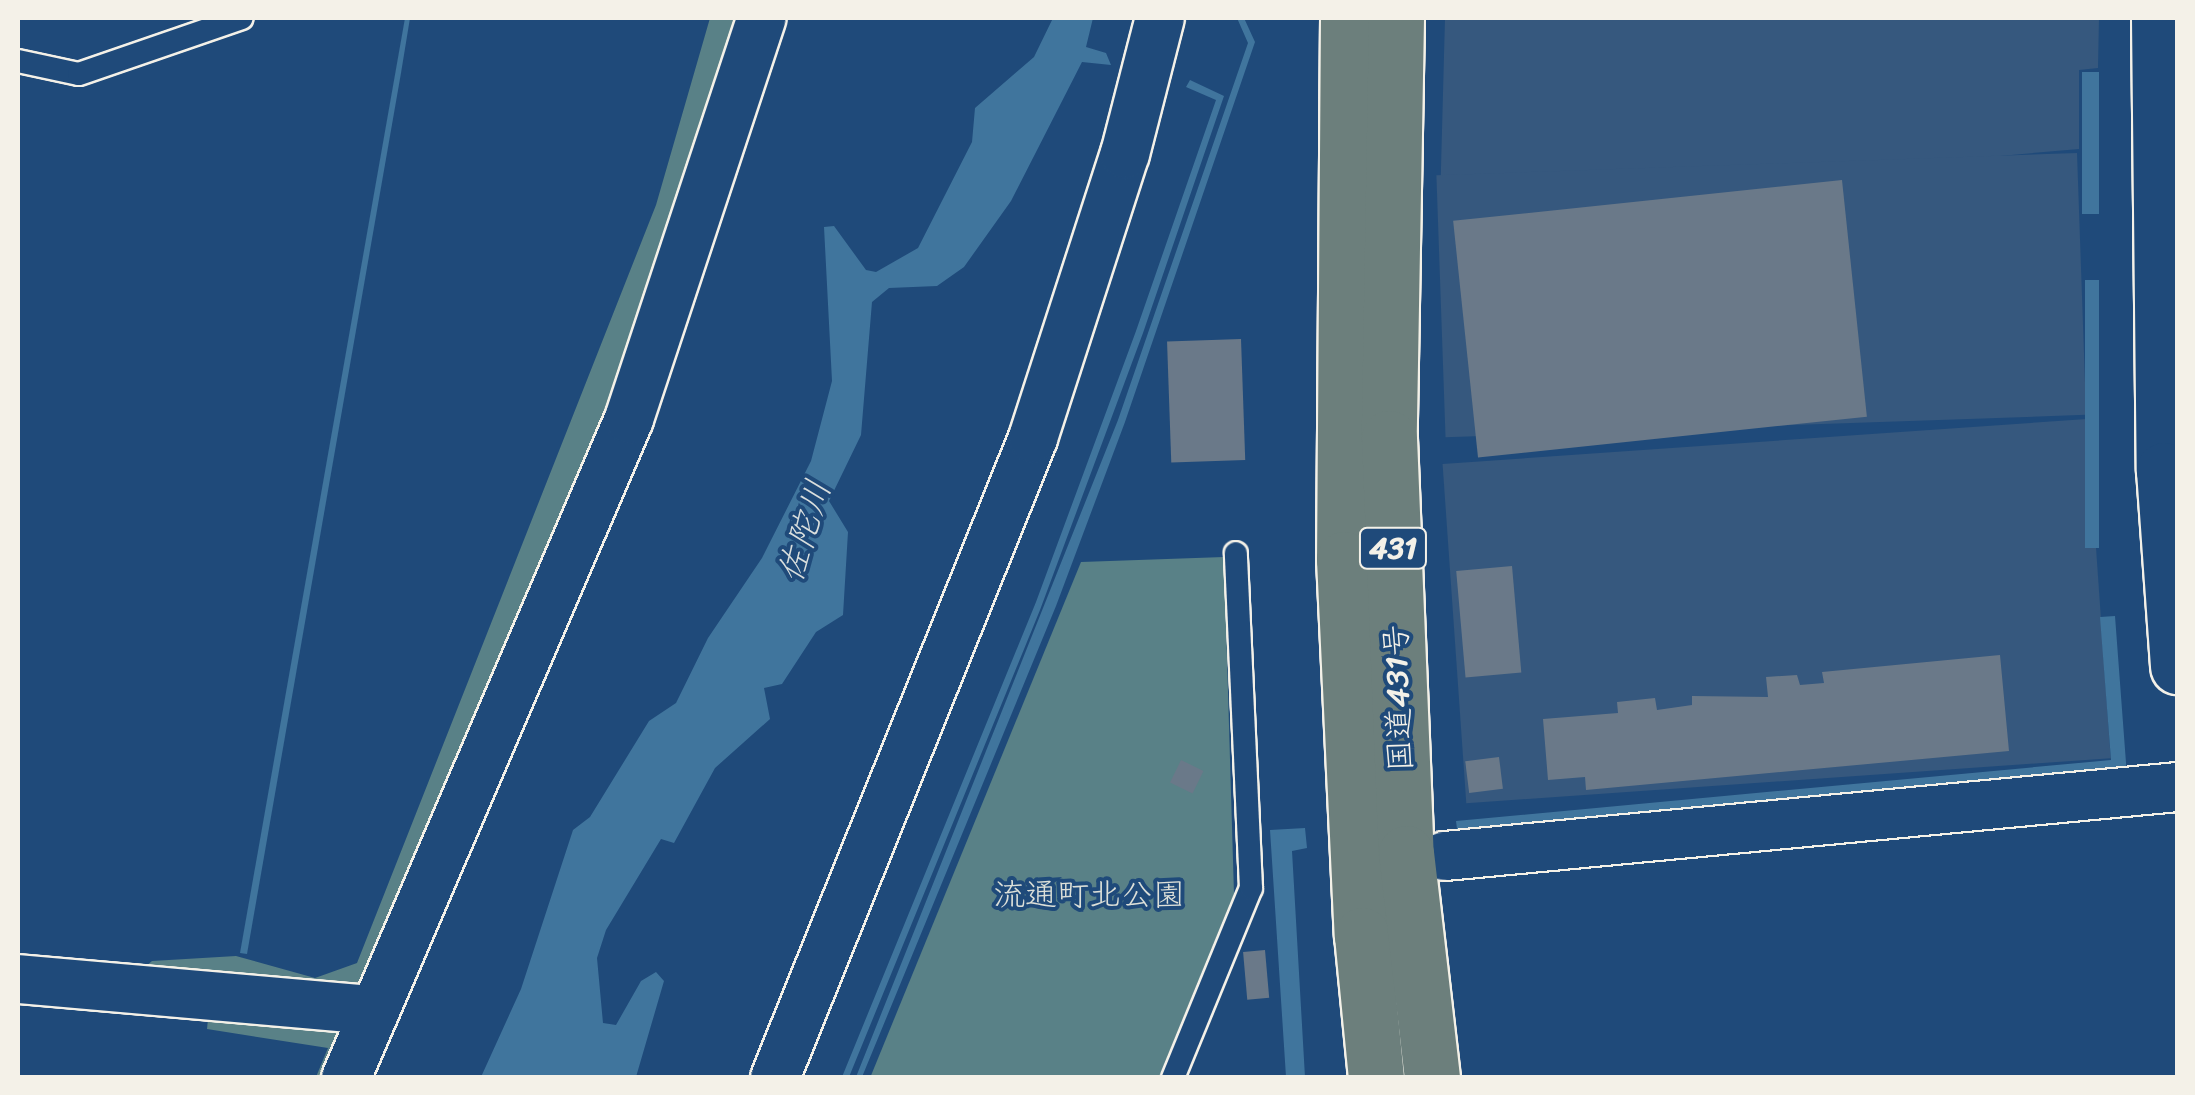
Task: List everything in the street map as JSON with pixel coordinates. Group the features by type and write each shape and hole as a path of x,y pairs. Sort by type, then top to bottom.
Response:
{"highway":[{"name":"国道431号","path":"1348,18 1344,559 1362,934 1376,1078"},
{"name":"国道431号","path":"1396,18 1389,438 1406,854 1432,1078"}],"street":[{"path":"346,1078 628,419 762,18"},
{"path":"774,1078 1033,438 1125,154 1160,18"},
{"path":"2165,36 2164,470 2178,667"},
{"path":"1445,856 2178,787"},
{"path":"18,979 375,1010"}],"lane":[{"path":"18,61 79,74 242,18"},
{"path":"1173,1078 1251,888 1236,553"}],"shaded area":[{"path":"1445,18 2099,18 2098,68 2079,70 2079,149 1440,205"},
{"path":"2077,153 2086,415 1446,437 1436,175"},
{"path":"2087,419 2111,758 1466,803 1443,464"}],"green space":[{"path":"710,18 755,18 709,168 377,990 130,980 152,961 236,956 315,978 357,963 656,205"},
{"name":"流通町北公園","path":"1224,557 1234,894 1159,1077 870,1078 1081,562"},
{"path":"210,999 343,1015 338,1077 316,1077 328,1048 207,1029"}],"water":[{"path":"405,18 410,18 401,73 247,954 240,953"},
{"name":"佐陀川","path":"1053,18 1093,18 1086,47 1106,53 1111,65 1082,62 1011,201 964,267 937,286 889,288 872,302 861,435 829,501 848,532 843,615 816,632 782,684 764,688 770,719 715,768 674,843 661,839 606,930 597,958 603,1023 616,1025 641,981 656,972 664,981 636,1077 481,1077 521,989 573,830 590,817 649,721 676,703 708,638 762,558 811,461 832,381 824,227 834,226 866,270 876,272 918,248 972,142 975,108 1034,57"},
{"path":"1237,18 1244,18 1255,42 1125,422 1056,606 862,1077 856,1077 1118,420 1248,43"},
{"path":"2082,72 2099,72 2099,214 2082,214"},
{"path":"1190,80 1224,96 1143,333 1040,610 849,1077 842,1077 1036,602 1136,331 1216,100 1186,87"},
{"path":"2085,280 2099,280 2099,548 2085,548"},
{"path":"2115,616 2127,776 1458,837 1456,821 2111,760 2100,617"},
{"path":"1305,828 1307,848 1292,851 1305,1077 1286,1077 1270,830"}],"building":[{"path":"1842,180 1867,417 1478,458 1453,221"},
{"path":"1241,339 1245,460 1171,463 1167,342"},
{"path":"1512,566 1521,673 1466,677 1456,571"},
{"path":"2000,655 2009,751 1586,790 1585,777 1548,780 1543,719 1618,713 1617,702 1655,698 1657,710 1692,705 1692,696 1768,697 1766,677 1797,675 1800,685 1824,683 1822,672"},
{"path":"1499,757 1503,789 1469,793 1465,761"},
{"path":"1181,760 1203,771 1193,793 1170,782"},
{"path":"1265,950 1269,998 1247,1000 1243,952"}]}
